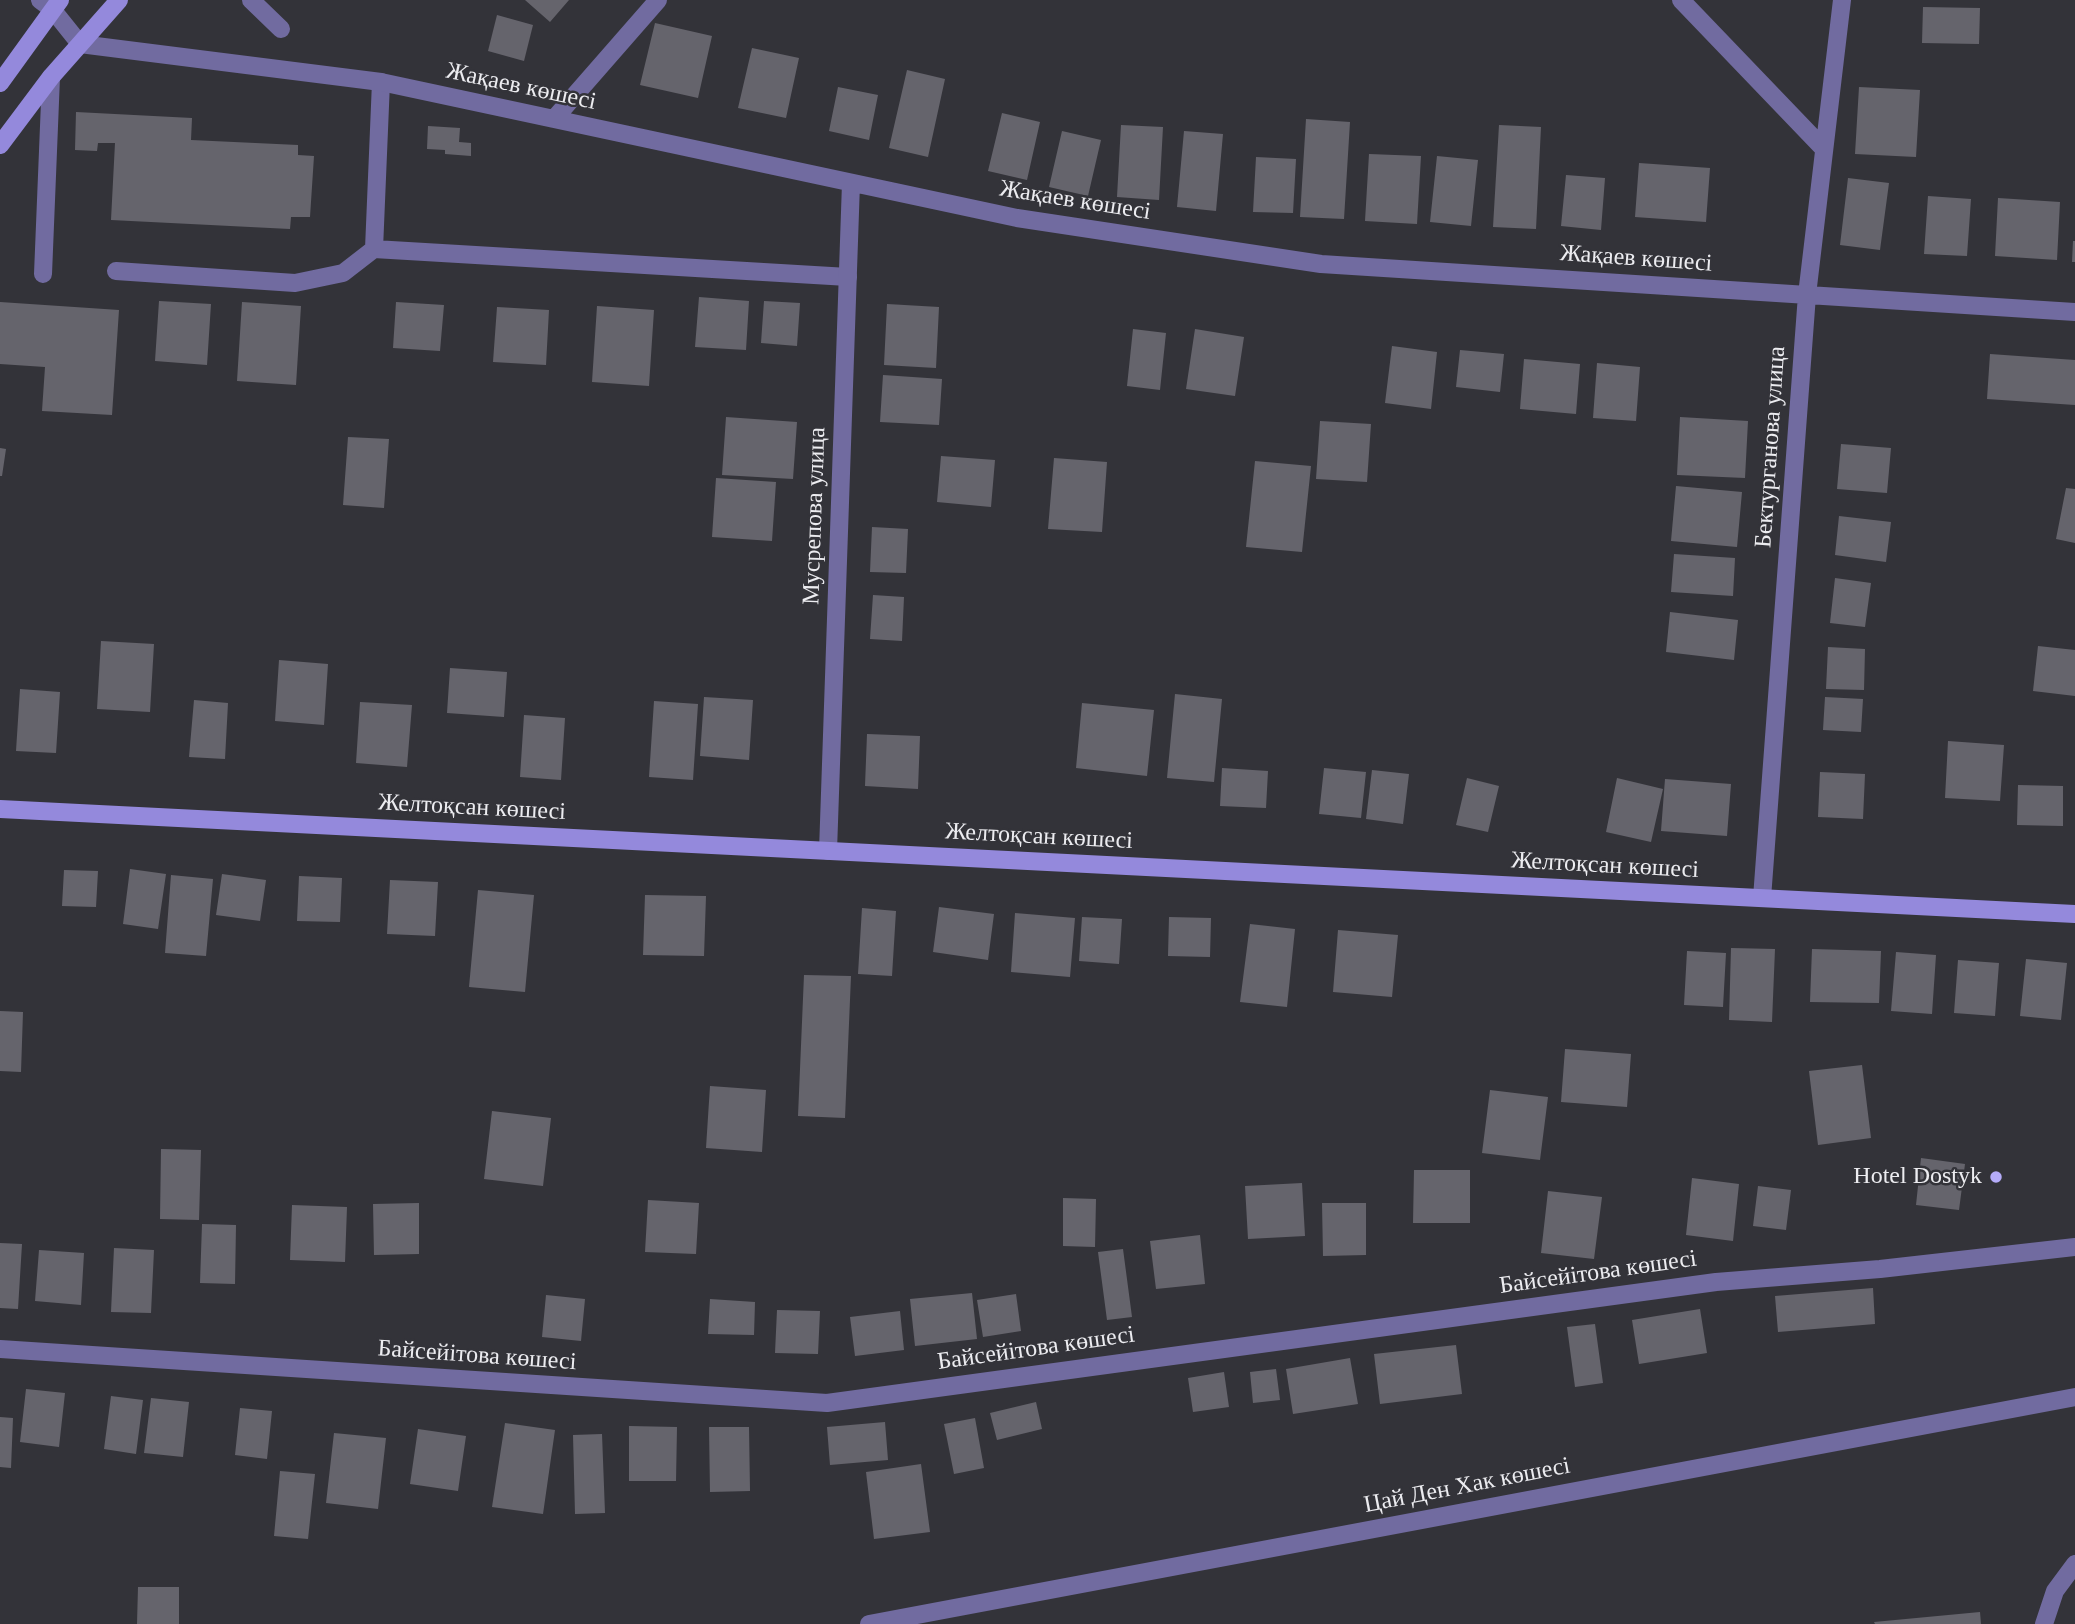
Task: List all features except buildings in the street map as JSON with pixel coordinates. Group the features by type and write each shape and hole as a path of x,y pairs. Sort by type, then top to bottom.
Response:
{"street":[{"path":"0,145 51,77 119,0"},
{"path":"251,0 281,29"},
{"path":"554,119 658,0"},
{"path":"1681,0 1823,148"},
{"name":"Бектурганова улица","path":"1762,898 1807,295 1842,0"},
{"path":"0,83 51,3 80,44"},
{"name":"Жақаев көшесі","path":"80,44 382,82 1017,218 1321,264 2075,312"},
{"path":"43,274 51,77"},
{"path":"374,249 382,82"},
{"name":"Мусрепова улица","path":"828,851 851,183"},
{"path":"116,271 295,283 343,273 374,249 848,277"},
{"name":"Желтоқсан көшесі","path":"0,809 2075,915"},
{"name":"Байсейітова көшесі","path":"0,1349 828,1403 1716,1282 1880,1269 2075,1247"},
{"name":"Цай Ден Хак көшесі","path":"869,1624 2075,1397"},
{"path":"2044,1624 2055,1591 2075,1564"}],"place":[{"name":"Hotel Dostyk","path":"1996,1177"}]}
